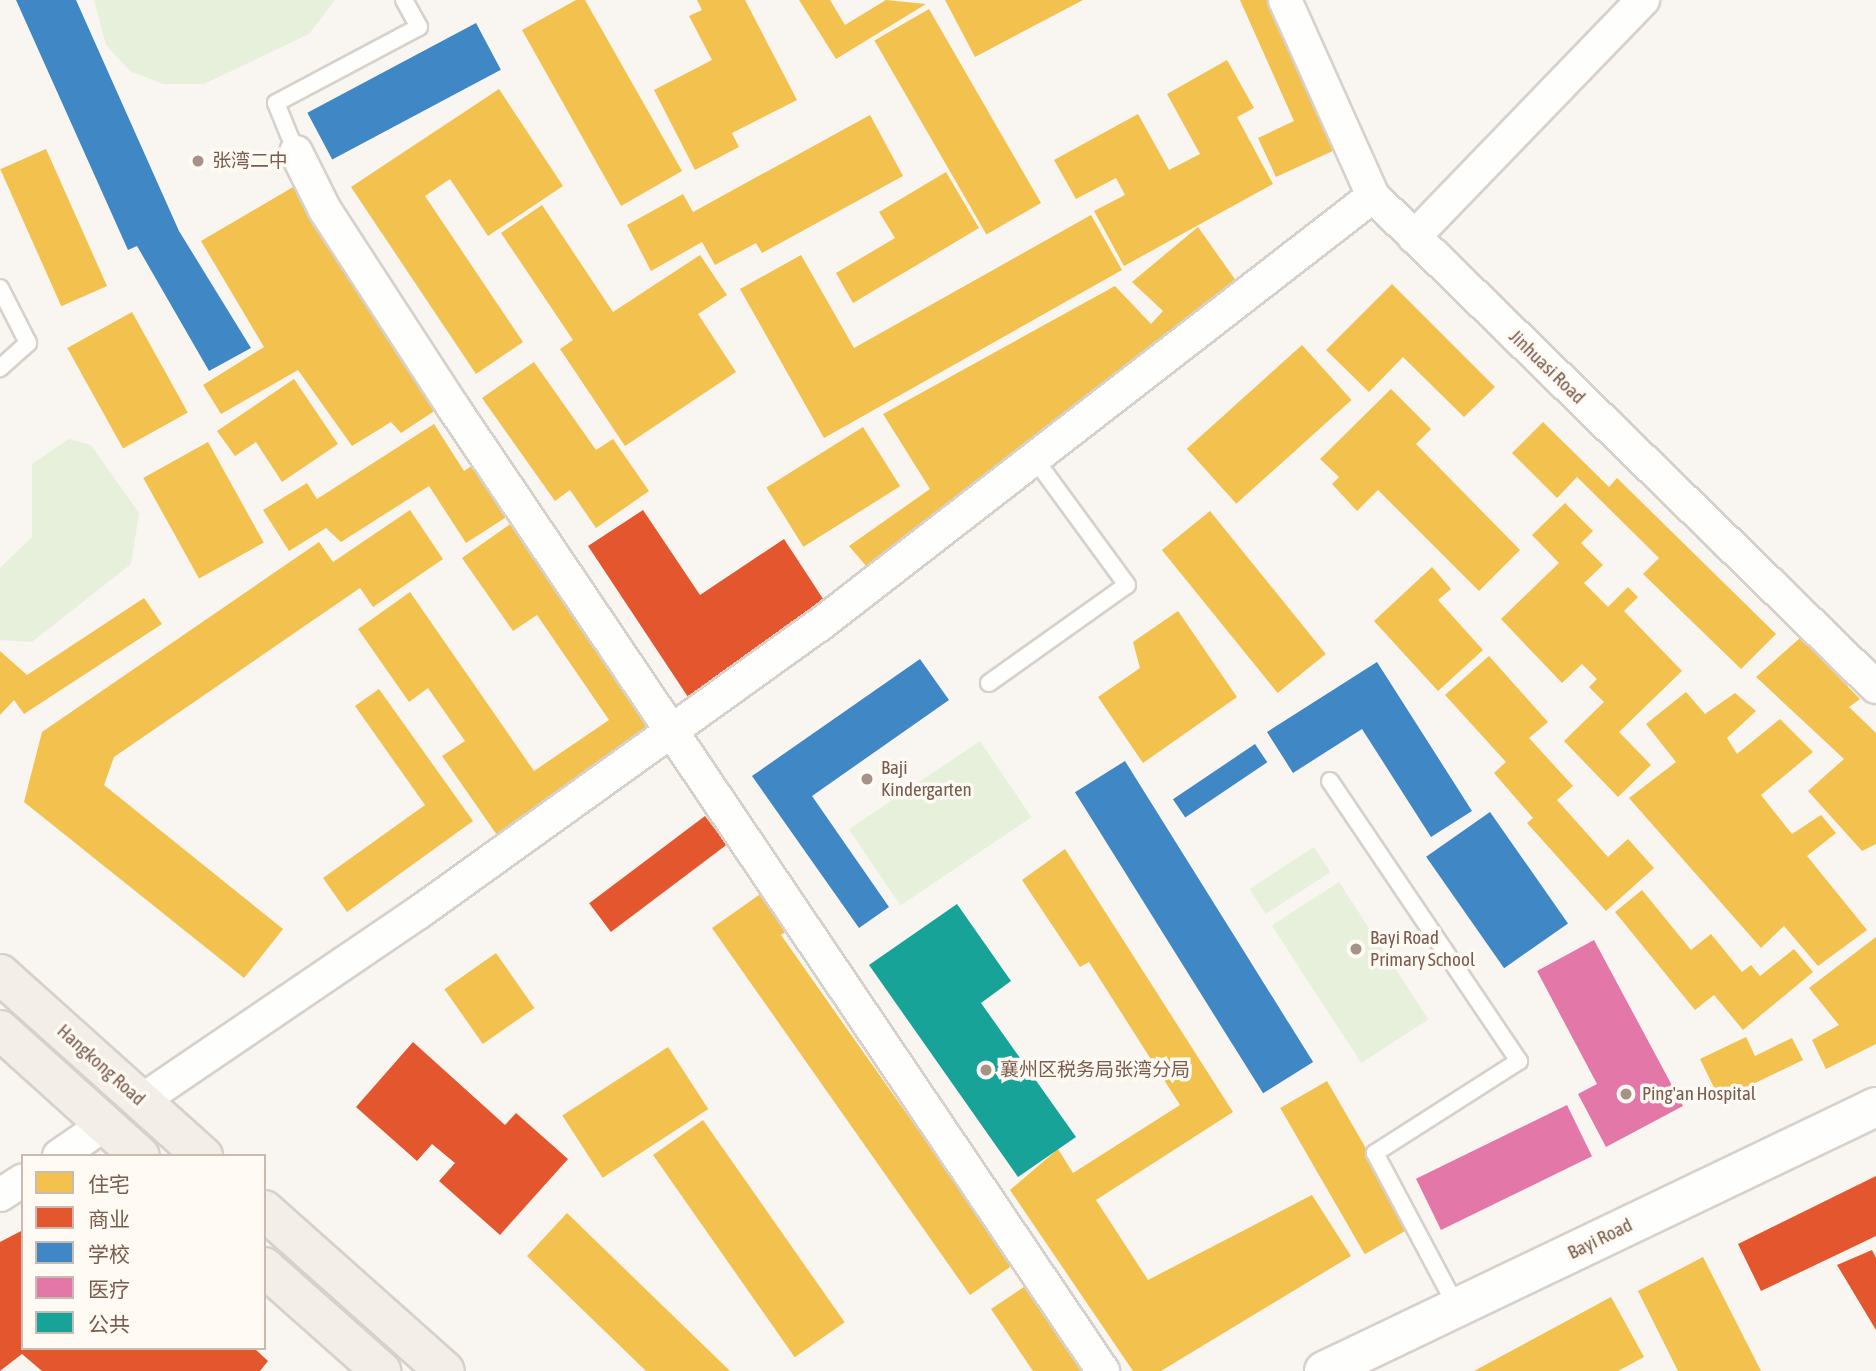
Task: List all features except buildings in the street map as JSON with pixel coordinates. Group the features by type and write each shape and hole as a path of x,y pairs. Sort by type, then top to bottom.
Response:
{"main road":[{"name":"Hangkong Road","path":"0,974 201,1154"},
{"path":"0,1030 138,1154"},
{"path":"266,1212 445,1371"},
{"path":"266,1269 380,1371"}],"street":[{"name":"Jinhuasi Road","path":"1285,0 1373,196 1876,687"},
{"path":"1414,237 1643,0"},
{"path":"296,152 325,210 453,407 674,729 1103,1371"},
{"path":"141,1101 674,729 1034,458 1373,196"},
{"name":"Bayi Road","path":"1324,1371 1876,1107"},
{"path":"62,1154 105,1124"},
{"path":"0,1195 21,1181"}],"lane":[{"path":"296,152 276,103 419,27 404,0"},
{"path":"0,288 29,343 0,368"},
{"path":"989,683 1127,585 1034,458"},
{"path":"1330,781 1519,1061 1375,1153 1457,1307"}],"green space":[{"path":"94,0 335,0 309,34 204,84 163,84 130,71 106,45"},
{"path":"69,439 91,445 139,513 131,564 32,642 0,640 0,568 32,537 32,464"},
{"path":"980,741 1031,817 900,906 849,829"},
{"path":"1314,847 1330,872 1266,914 1249,889"},
{"path":"1339,882 1428,1020 1361,1063 1272,926"}],"place":[{"name":"张湾二中","path":"198,161"},
{"name":"Baji Kindergarten","path":"867,779"},
{"name":"Bayi Road Primary School","path":"1356,949"},
{"name":"襄州区税务局张湾分局","path":"986,1070"},
{"name":"Ping'an Hospital","path":"1626,1094"}]}
